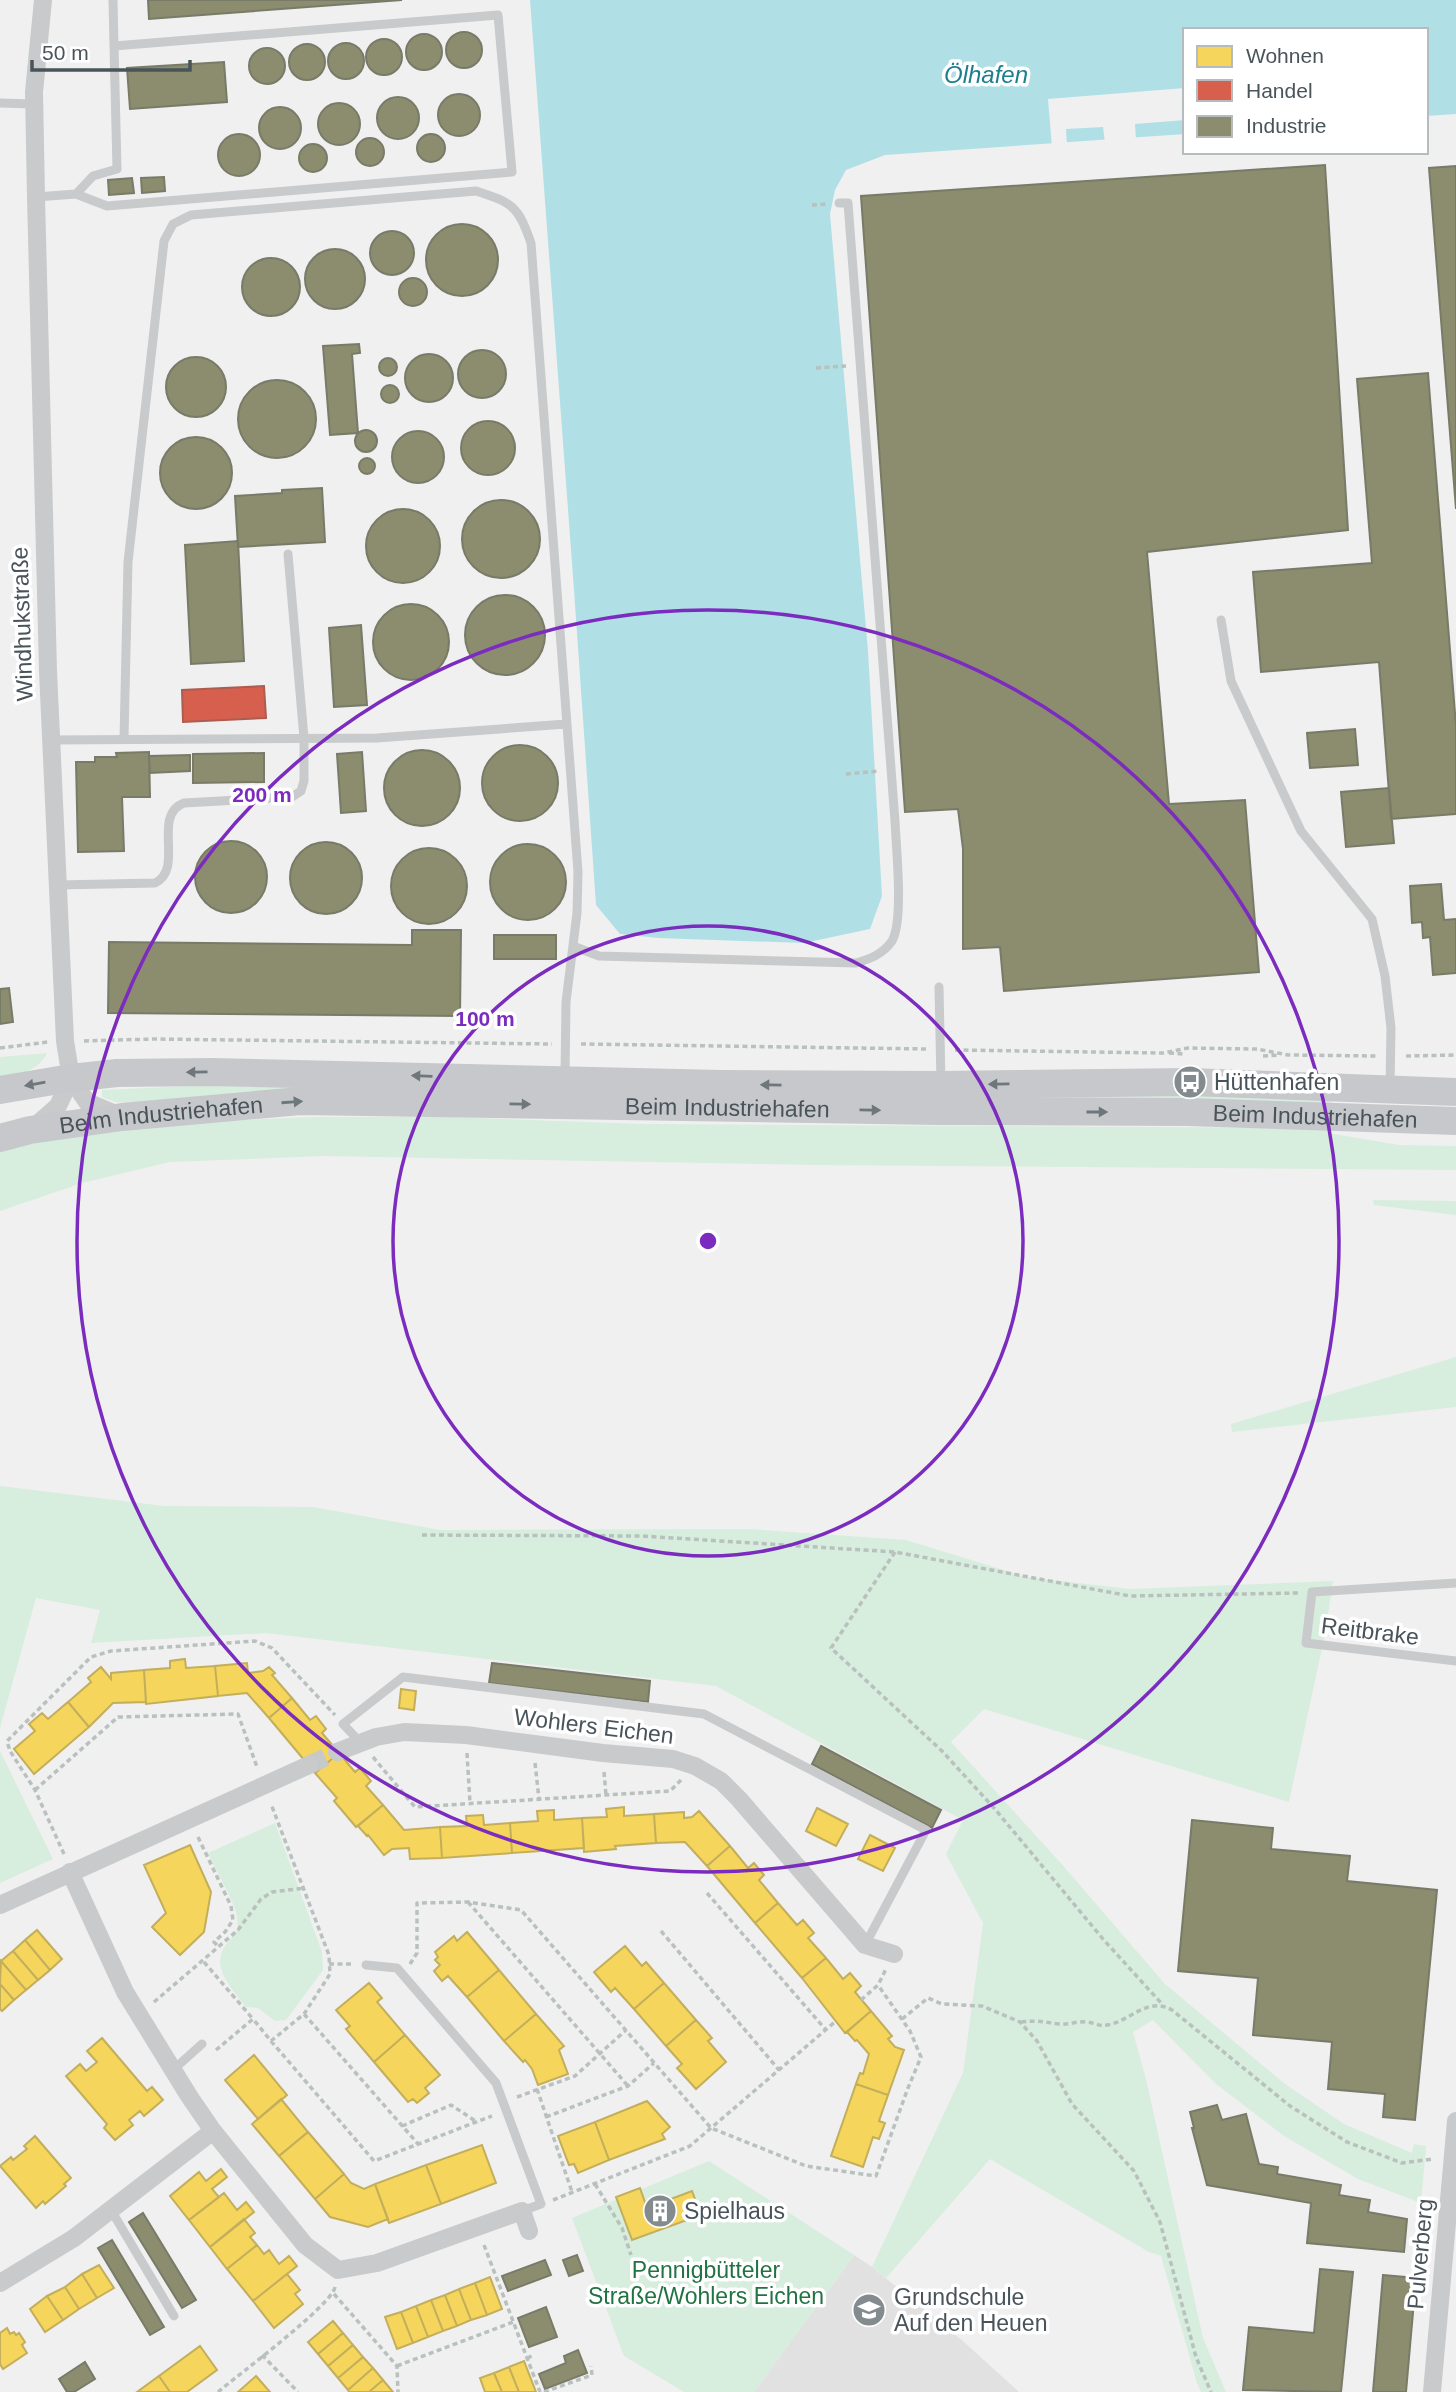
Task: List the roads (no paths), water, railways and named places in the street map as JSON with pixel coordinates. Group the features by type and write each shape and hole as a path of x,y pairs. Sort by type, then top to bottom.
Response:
{"main road":[{"name":"Beim Industriehafen","path":"0,1090 117,1073 212,1072 746,1085 1190,1082 1456,1091"},
{"name":"Beim Industriehafen","path":"0,1138 30,1130 122,1117 300,1101 925,1111 1187,1112 1456,1121"}],"street":[{"name":"Windhukstraße","path":"43,0 34,104 36,197 51,740 65,1041 71,1078"},
{"path":"71,1078 87,1102 122,1117"},
{"path":"30,1130 58,1106 71,1078"},
{"name":"Wohlers Eichen","path":"337,1752 360,1742 404,1732 466,1735 673,1759 695,1766 721,1781 739,1798 865,1945"},
{"path":"0,1905 309,1765"},
{"path":"70,1872 125,1992 173,2070 213,2131 305,2245 338,2270 377,2263 522,2211 529,2231"},
{"path":"865,1945 894,1954"},
{"name":"Pulverberg","path":"1432,2392 1456,2121"},
{"path":"0,2283 74,2238 213,2131"}],"lane":[{"path":"76,194 93,176 117,169 113,0"},
{"path":"36,197 76,194 107,206 512,172 498,15 114,46"},
{"path":"0,103 34,104"},
{"path":"124,739 128,562 164,241 173,223 191,215 476,191 505,200 522,219 531,243 578,872 577,913 566,1002 565,1081"},
{"path":"573,946 598,956 856,963 876,957 892,940 898,911 895,821 848,203 839,203"},
{"path":"57,885 149,884 160,881 167,872 170,817 175,808 184,803 287,798 297,795 304,786 304,738 288,554"},
{"path":"1222,620 1231,681 1301,831 1371,919 1385,976 1391,1028 1390,1089"},
{"path":"51,740 377,738 566,724"},
{"path":"939,987 941,1085"},
{"name":"Reitbrake","path":"1456,1583 1312,1592 1306,1643 1456,1661"},
{"path":"360,1742 343,1724 403,1677 704,1714 926,1830 865,1945"},
{"path":"366,1965 397,1968 496,2083 541,2204 522,2211"},
{"path":"173,2070 202,2044"},
{"path":"111,2210 174,2316"}],"water":[{"name":"Ölhafen","path":"530,0 1456,0 1456,114 1428,116 1428,28 1183,28 1183,134 885,155 846,170 835,190 830,214 868,651 882,896 870,929 804,943 658,938 620,934 596,905"}],"tunnel":[{"path":"309,1765 337,1752"}],"place":[{"name":"Hüttenhafen","path":"1190,1082"},
{"name":"Spielhaus","path":"660,2211"},
{"name":"Grundschule Auf den Heuen","path":"869,2310"}],"park label":[{"name":"Pennigbütteler Straße/Wohlers Eichen","path":"706,2283"}]}
